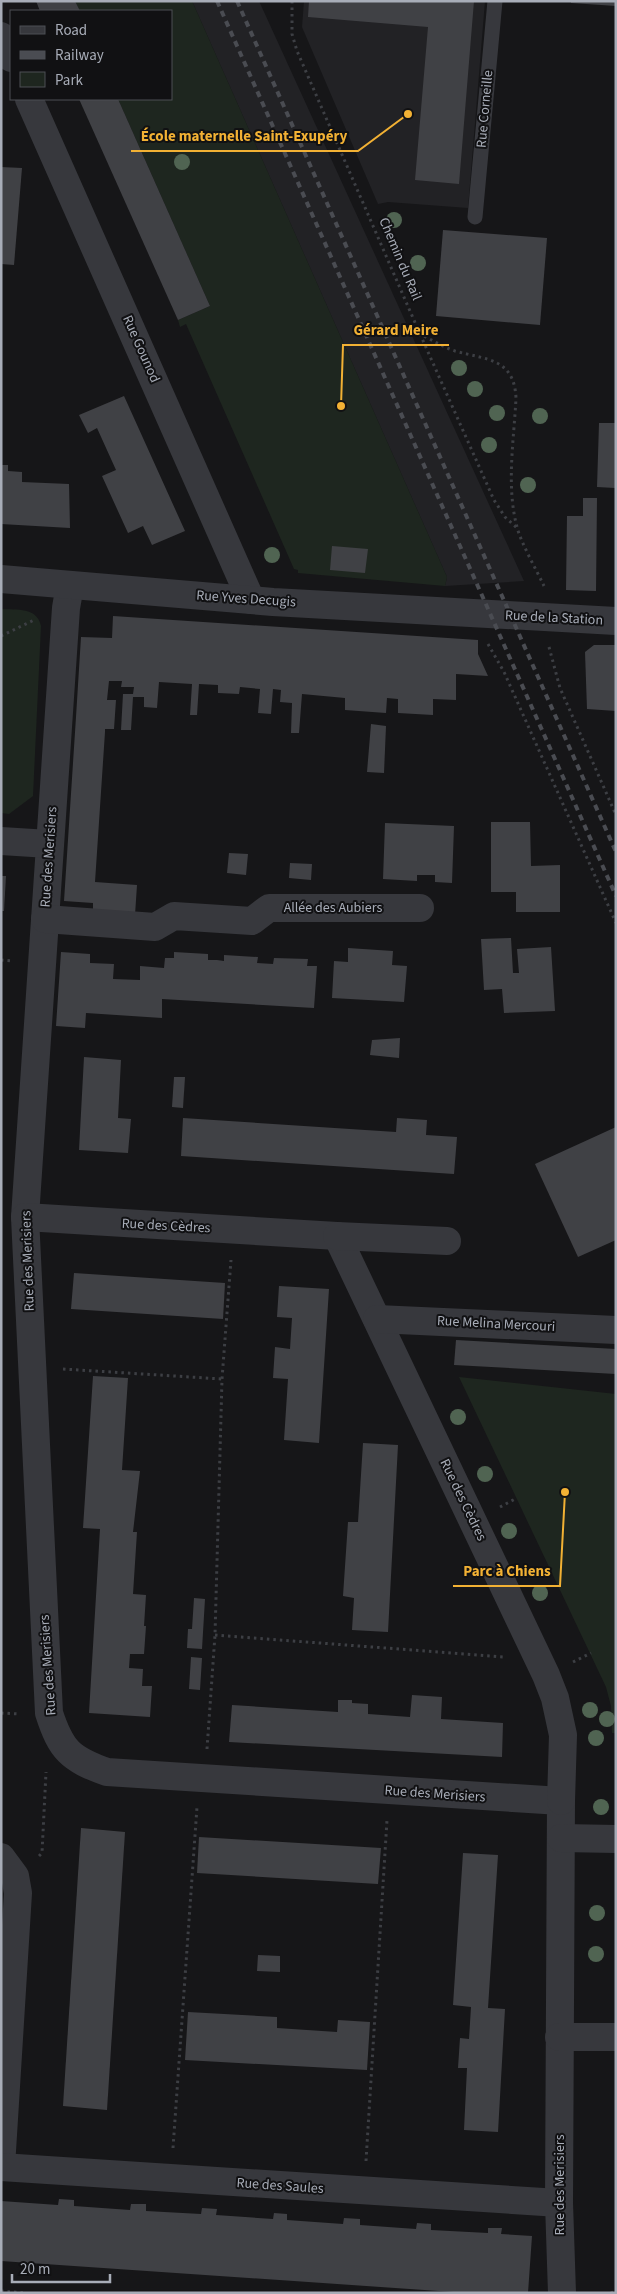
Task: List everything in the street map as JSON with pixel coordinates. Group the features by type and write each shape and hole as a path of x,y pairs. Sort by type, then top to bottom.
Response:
{"street":[{"path":"1,36 10,56"},
{"name":"Rue Gounod","path":"29,100 251,600"},
{"name":"Rue Yves Decugis","path":"1,579 251,600 492,615"},
{"name":"Rue des Merisiers","path":"70,585 66,608 49,844 26,1217 31,1367 49,1713 54,1728 67,1751 78,1760 107,1772 562,1801 559,2037 559,2203 562,2293"},
{"name":"Rue de la Station","path":"492,615 616,621"},
{"path":"1,841 49,844"},
{"name":"Allée des Aubiers","path":"45,919 155,927 174,916 252,920 269,908 420,908"},
{"name":"Rue des Cèdres","path":"26,1217 447,1241"},
{"name":"Rue des Cèdres","path":"337,1236 552,1690 563,1735 562,1801"},
{"name":"Rue Melina Mercouri","path":"377,1319 616,1330"},
{"path":"561,1838 616,1839"},
{"path":"1,2167 18,1893 8,1866"},
{"path":"559,2037 616,2037"},
{"name":"Rue des Saules","path":"1,2167 559,2203"}],"lane":[{"name":"Rue Corneille","path":"474,217 495,1"}],"path":[{"name":"Chemin du Rail","path":"292,1 292,34 297,51 494,500 505,517 517,528"},
{"path":"420,334 453,350 493,360 503,365 511,374 516,387 511,476 517,528 550,618 560,688 616,815"},
{"path":"504,672 616,922"},
{"path":"171,2178 215,1636 222,1379 234,1230"},
{"path":"31,1367 222,1379"},
{"path":"215,1636 507,1657"},
{"path":"8,1866 42,1854 46,1769"},
{"path":"364,2191 388,1791"},
{"path":"1,2291 26,2293"},
{"path":"611,2293 616,2291"}],"shaded area":[{"path":"192,1 259,1 524,581 445,586 447,577"},
{"path":"304,1 485,1 468,208 388,202 378,204 302,27"}],"green space":[{"path":"75,1 192,1 447,577 445,586 298,573 298,570 294,569 186,324 180,327 178,320 210,306 118,100 172,100 172,10 80,10"},
{"path":"1,609 20,610 31,613 39,620 41,626 33,796 9,814 1,813"},
{"path":"459,1377 616,1394 616,1733 612,1733 611,1706 606,1687"}],"building":[{"path":"36,1 75,1 80,10 40,10"},
{"path":"309,1 474,1 459,184 415,180 428,27 308,17"},
{"path":"571,1 616,1 616,6 571,3"},
{"path":"79,100 118,100 210,306 178,320"},
{"path":"1,167 22,168 14,265 1,264"},
{"path":"443,230 547,238 540,325 436,316"},
{"path":"124,396 185,531 152,545 143,526 128,533 102,476 116,470 97,428 88,433 79,415"},
{"path":"599,423 616,423 615,488 597,487"},
{"path":"1,465 8,465 8,471 22,472 22,482 69,484 70,528 1,524"},
{"path":"583,498 597,498 596,591 566,590 567,516 583,516"},
{"path":"332,546 368,549 365,573 330,570"},
{"path":"113,616 478,640 478,654 488,676 456,674 456,700 433,699 433,715 398,713 398,699 387,698 386,713 345,710 345,698 302,694 299,733 291,733 292,703 280,702 281,690 273,689 271,714 258,713 260,689 240,687 239,694 218,693 218,685 199,684 197,715 190,715 192,684 159,682 157,708 144,707 144,697 133,697 131,730 121,730 123,694 133,694 134,687 121,687 122,681 109,681 107,700 116,700 114,729 105,729 95,882 137,885 135,915 93,911 93,903 64,901 81,637 112,638"},
{"path":"594,645 616,645 616,711 587,709 585,652"},
{"path":"371,724 386,726 384,773 367,772"},
{"path":"491,822 530,822 531,866 560,865 560,912 516,912 516,892 491,892"},
{"path":"385,823 454,826 452,883 435,882 435,875 417,875 417,881 383,879"},
{"path":"229,853 248,854 246,875 227,873"},
{"path":"290,863 312,864 311,880 289,878"},
{"path":"1,876 6,876 4,911 1,911"},
{"path":"511,938 513,973 519,973 517,949 551,947 555,1011 504,1013 502,989 484,990 481,939"},
{"path":"348,948 393,951 392,965 407,966 404,1002 332,998 334,961 348,962"},
{"path":"61,952 90,954 90,963 114,964 113,979 140,980 140,966 164,968 165,958 174,958 174,952 208,954 208,960 224,961 224,955 258,957 257,963 273,964 274,958 308,959 307,966 317,966 314,1008 162,999 162,1018 86,1013 85,1028 56,1026"},
{"path":"400,1038 399,1058 370,1055 372,1040"},
{"path":"84,1057 121,1060 118,1118 131,1119 128,1153 79,1150"},
{"path":"174,1077 185,1077 183,1108 172,1107"},
{"path":"183,1118 396,1132 397,1118 427,1120 426,1135 457,1137 454,1174 181,1156"},
{"path":"616,1127 616,1240 578,1257 535,1164"},
{"path":"74,1273 225,1283 223,1319 71,1309"},
{"path":"279,1286 329,1289 319,1443 284,1440 288,1379 273,1378 275,1347 290,1349 292,1318 277,1317"},
{"path":"456,1340 616,1349 616,1374 454,1365"},
{"path":"93,1376 128,1378 122,1470 140,1471 133,1532 137,1532 133,1594 146,1595 144,1654 130,1654 129,1668 143,1669 142,1686 152,1686 150,1717 89,1713 100,1529 83,1528"},
{"path":"363,1443 398,1445 388,1632 352,1630 354,1598 343,1596 348,1522 358,1522"},
{"path":"194,1598 205,1599 202,1649 187,1648 188,1629 192,1629"},
{"path":"191,1657 202,1658 200,1690 189,1689"},
{"path":"412,1695 442,1697 441,1719 503,1723 502,1757 229,1742 232,1705 338,1712 338,1700 352,1700 352,1703 368,1704 368,1714 410,1717"},
{"path":"81,1828 125,1832 107,2110 63,2106"},
{"path":"199,1837 381,1848 378,1884 197,1873"},
{"path":"463,1853 498,1855 488,2008 505,2009 498,2132 464,2130 467,2068 458,2068 460,2038 469,2039 471,2007 453,2005"},
{"path":"258,1955 280,1956 280,1972 257,1971"},
{"path":"188,2012 277,2017 277,2028 337,2032 338,2020 370,2022 367,2070 185,2060"},
{"path":"59,2199 74,2200 74,2206 130,2210 131,2204 146,2204 146,2211 201,2214 202,2208 217,2209 216,2215 273,2219 274,2213 287,2214 287,2220 343,2224 344,2218 360,2219 360,2225 416,2229 417,2223 431,2224 431,2230 488,2233 488,2228 502,2228 501,2234 532,2236 528,2293 468,2293 1,2261 1,2201 58,2205"}],"railway":[{"path":"217,1 616,896"},
{"path":"237,1 616,852"}],"place":[{"name":"École maternelle Saint-Exupéry","path":"408,114"},
{"name":"Gérard Meire","path":"341,406"},
{"name":"Parc à Chiens","path":"565,1492"}]}
